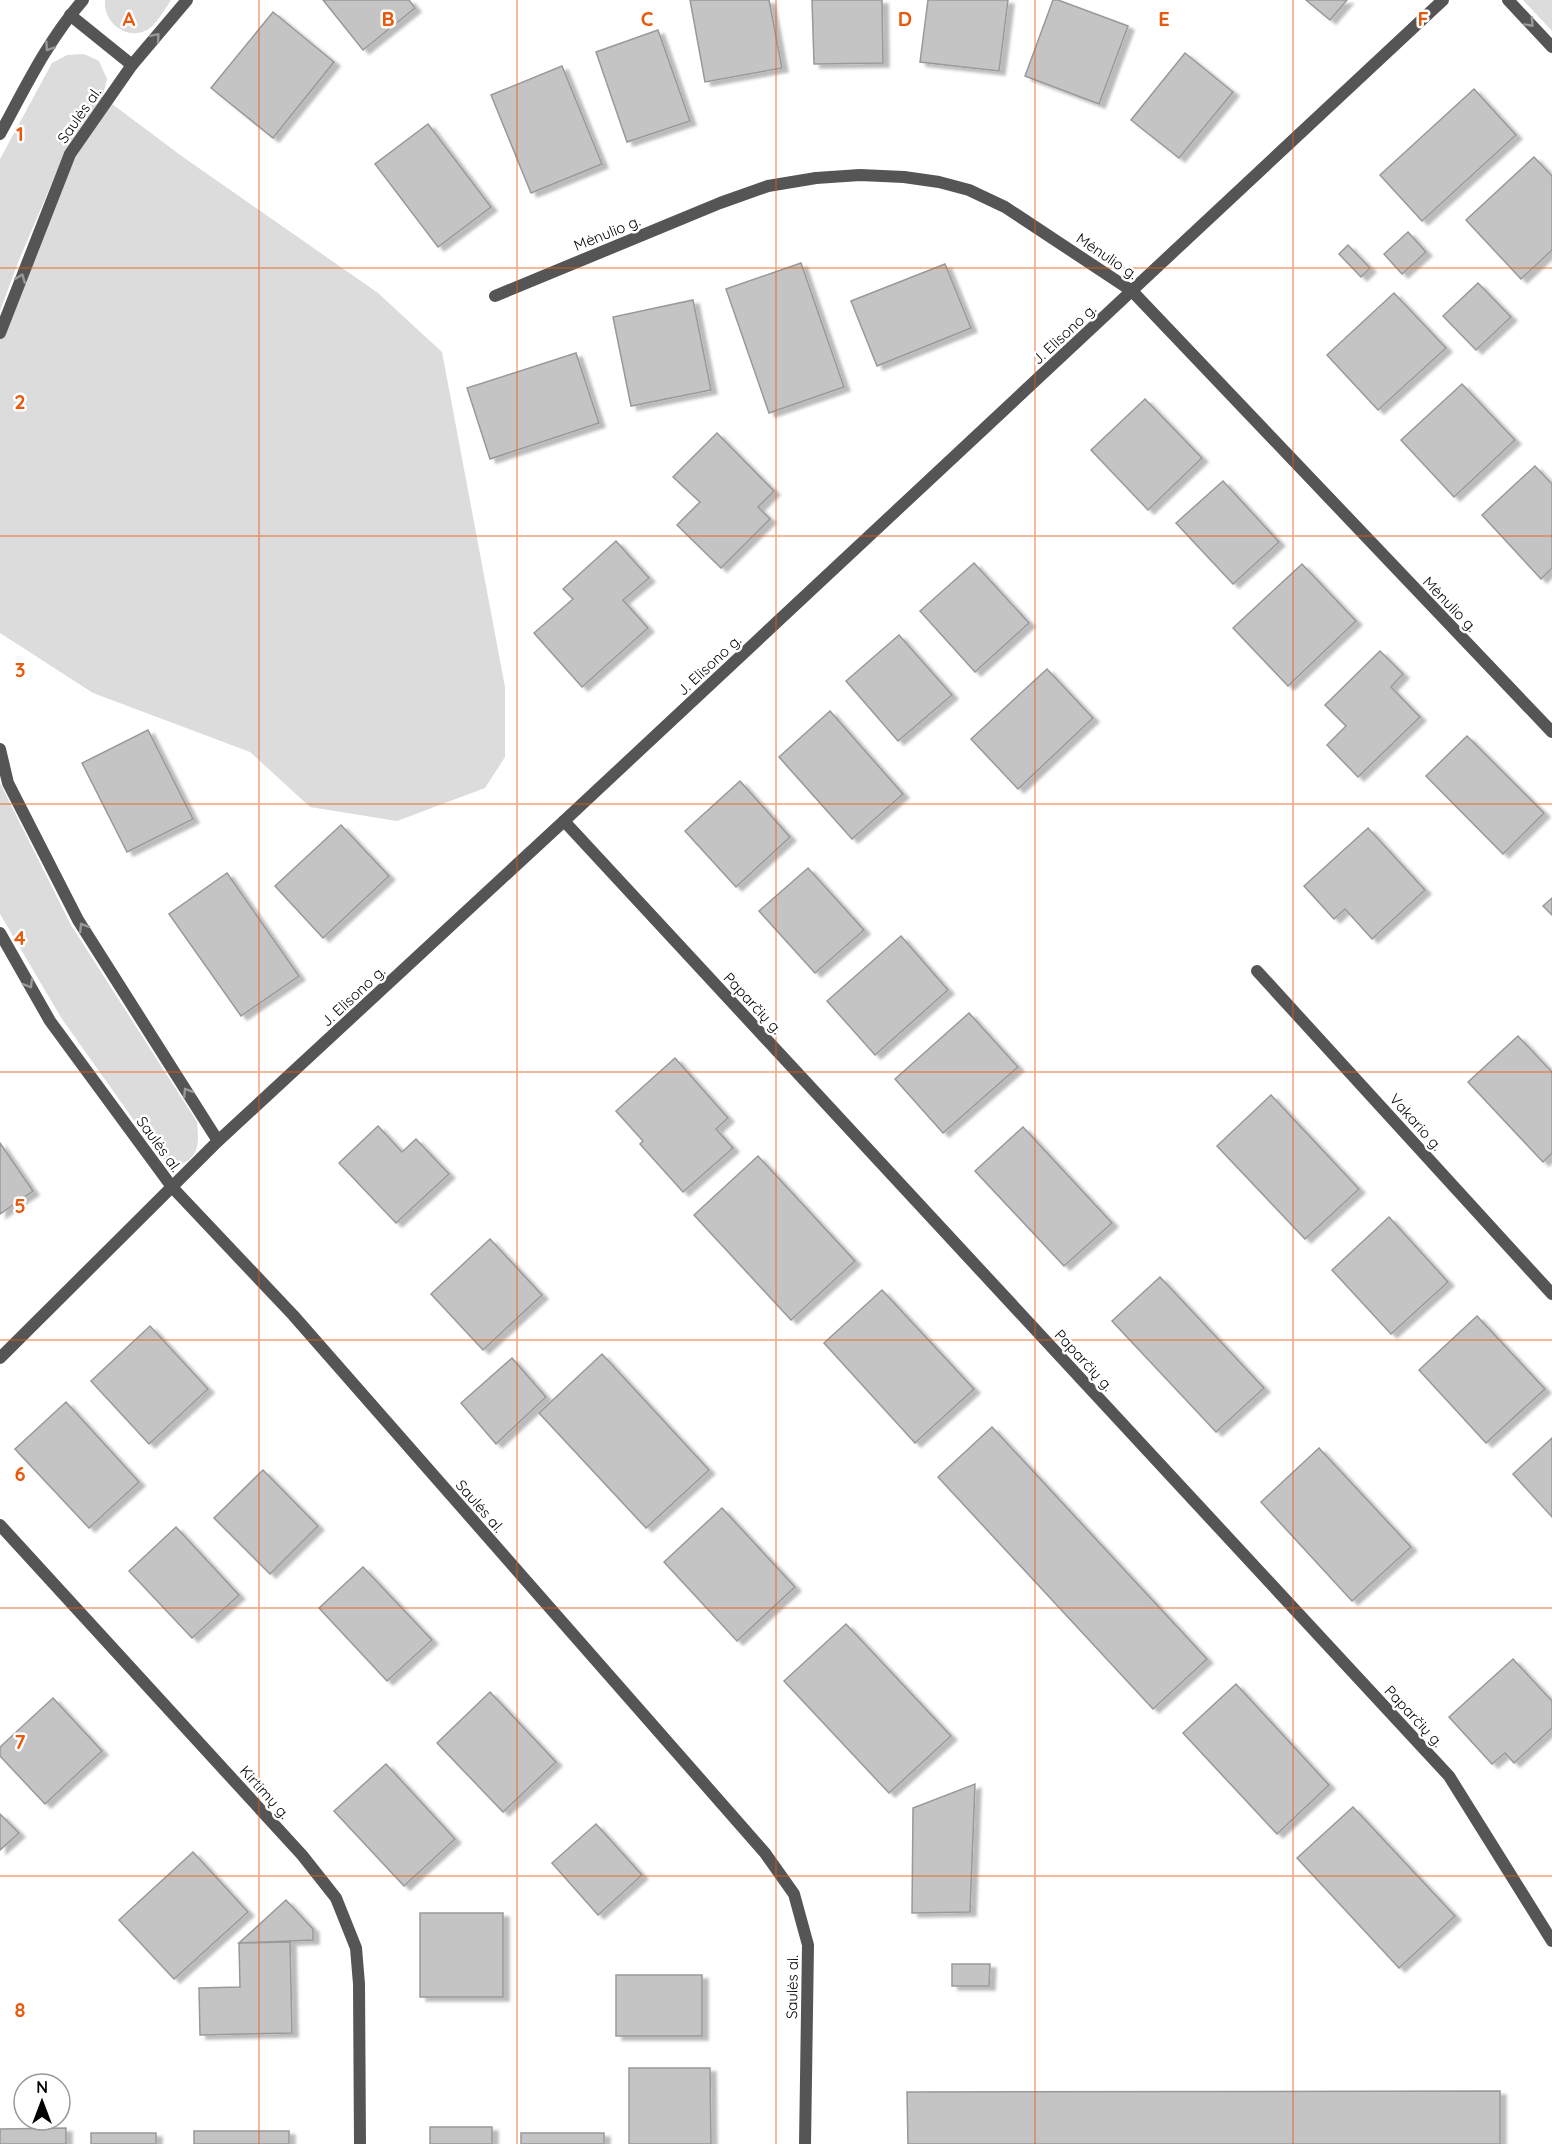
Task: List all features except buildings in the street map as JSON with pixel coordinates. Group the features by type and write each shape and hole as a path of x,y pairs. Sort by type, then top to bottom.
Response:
{"street":[{"path":"0,134 37,65 70,15 83,0"},
{"name":"Saulės al.","path":"0,333 70,154 132,65 187,0"},
{"name":"J. Elisono g.","path":"0,1358 218,1141 1443,0"},
{"path":"1508,0 1552,47"},
{"path":"70,15 132,65"},
{"name":"Mėnulio g.","path":"495,296 720,203 768,186 816,178 860,175 939,182 969,190 1005,207 1132,291 1552,732"},
{"path":"0,749 8,783 78,920 218,1141"},
{"name":"Paparčių g.","path":"564,821 1449,1776 1552,1941"},
{"name":"Saulės al.","path":"0,933 50,1021 172,1187 293,1315 765,1853 794,1894 808,1945 805,2144"},
{"name":"Vakario g.","path":"1257,971 1552,1294"},
{"name":"Kirtimų g.","path":"0,1524 294,1846 336,1898 356,1948 359,1984 360,2144"}],"shaded area":[{"path":"105,0 171,0 150,28 139,33 131,33 117,27 112,22 105,8"},
{"path":"1523,0 1552,0 1552,31"},
{"path":"84,54 99,61 107,79 102,99 65,152 0,311 0,159 52,63 67,55"},
{"path":"108,101 183,157 378,293 442,352 505,687 505,757 485,788 397,821 310,807 250,752 93,693 0,633 0,333 70,154"},
{"path":"0,783 71,925 197,1122 198,1143 194,1155 184,1163 176,1166 160,1157 62,1019 0,914"}]}
